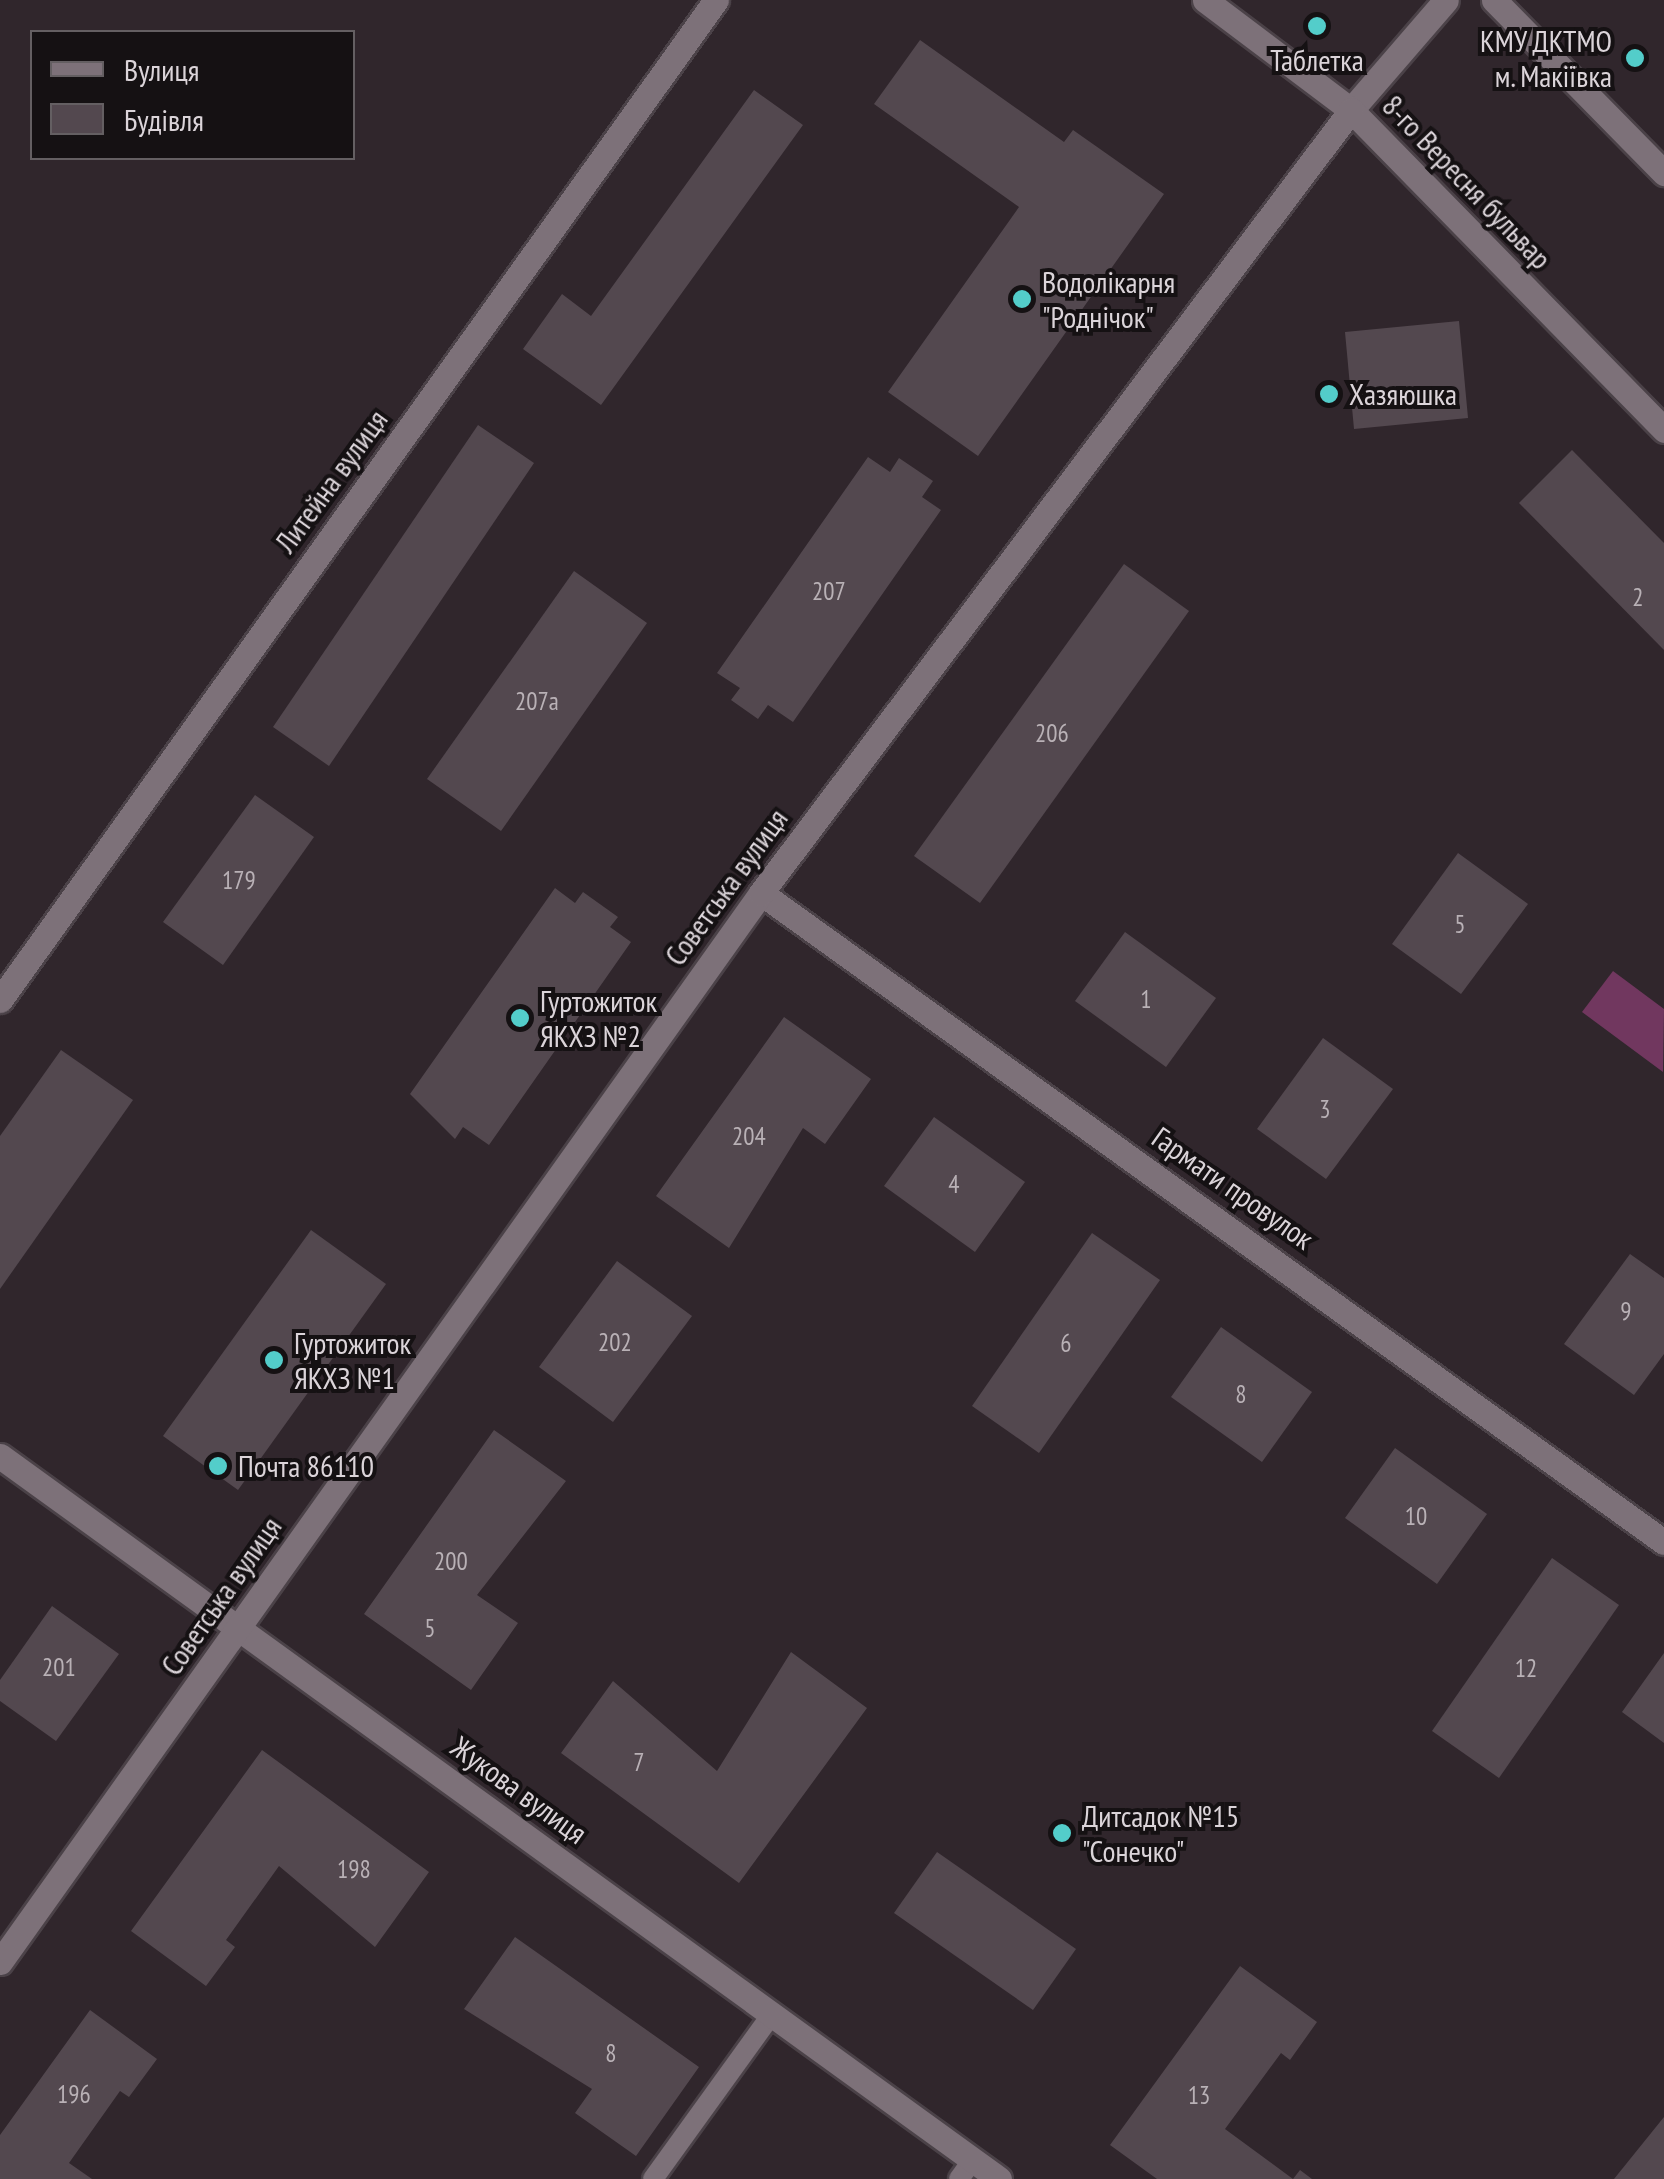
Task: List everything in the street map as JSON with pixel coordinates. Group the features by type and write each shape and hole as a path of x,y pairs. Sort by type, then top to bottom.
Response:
{"street":[{"name":"Литейна вулиця","path":"0,1000 716,0"},
{"name":"8-го Вересня бульвар","path":"1205,0 1351,110 1664,430"},
{"name":"Советська вулиця","path":"0,1962 761,893 1351,110 1446,0"},
{"path":"1494,0 1664,173"},
{"name":"Гармати провулок","path":"761,893 1664,1542"},
{"name":"Жукова вулиця","path":"0,1456 772,2014 966,2170 999,2179"}],"lane":[{"path":"652,2179 772,2014"}],"shaded area":[{"path":"1613,971 1664,1009 1663,1072 1582,1012"}],"building":[{"name":"Водолікарня \"Роднічок\"","path":"920,40 1064,142 1073,130 1164,194 978,456 888,392 1019,207 874,104"},
{"path":"754,90 803,125 601,405 523,349 562,294 591,316"},
{"path":"1459,321 1468,418 1354,429 1345,332"},
{"path":"478,425 534,463 329,766 273,727"},
{"path":"1572,450 1664,543 1664,650 1519,503"},
{"path":"868,457 890,472 899,458 933,481 922,497 941,510 793,722 768,705 758,719 731,700 740,688 717,673"},
{"path":"1124,564 1189,611 980,903 914,856"},
{"path":"574,571 647,623 501,831 427,779"},
{"path":"255,795 314,837 223,965 163,922"},
{"path":"1458,853 1528,904 1461,994 1392,944"},
{"name":"Гуртожиток ЯКХЗ №2","path":"555,888 575,903 583,892 618,917 610,927 631,942 489,1145 463,1127 455,1139 410,1094"},
{"path":"1125,932 1216,998 1166,1067 1075,1001"},
{"path":"784,1017 871,1079 825,1144 803,1128 729,1248 656,1196"},
{"path":"1323,1038 1393,1089 1326,1179 1257,1129"},
{"path":"61,1050 133,1100 0,1289 0,1136"},
{"path":"934,1117 1025,1182 975,1252 884,1186"},
{"name":"Гуртожиток ЯКХЗ №1","path":"311,1230 386,1284 238,1490 163,1436"},
{"path":"1092,1233 1160,1280 1039,1453 972,1406"},
{"path":"1630,1254 1664,1278 1664,1354 1634,1395 1564,1344"},
{"path":"617,1261 692,1316 613,1422 539,1367"},
{"path":"1221,1327 1312,1392 1262,1462 1171,1397"},
{"path":"494,1430 566,1481 477,1595 518,1623 471,1690 364,1614"},
{"path":"1395,1448 1487,1514 1437,1584 1345,1518"},
{"path":"1552,1558 1619,1605 1499,1778 1432,1731"},
{"path":"52,1606 119,1654 56,1741 0,1701 0,1680"},
{"path":"791,1652 867,1708 739,1883 561,1753 613,1681 717,1771"},
{"path":"1664,1653 1664,1743 1622,1712"},
{"path":"262,1750 429,1872 375,1947 279,1866 226,1940 235,1947 206,1986 131,1931"},
{"path":"937,1852 1076,1949 1033,2010 894,1913"},
{"path":"515,1937 699,2067 636,2156 575,2113 592,2089 464,2009"},
{"path":"1240,1966 1317,2022 1290,2060 1281,2053 1225,2129 1293,2179 1157,2179 1110,2145"},
{"path":"90,2010 157,2059 129,2097 120,2091 69,2163 92,2179 0,2179 0,2135"},
{"path":"1664,2117 1664,2179 1614,2179"},
{"path":"1300,2170 1312,2179 1293,2179"}],"place":[{"name":"Таблетка","path":"1317,26"},
{"name":"КМУ ДКТМО м. Макіївка","path":"1635,58"},
{"name":"Водолікарня \"Роднічок\"","path":"1022,299"},
{"name":"Хазяюшка","path":"1329,394"},
{"name":"Гуртожиток ЯКХЗ №2","path":"520,1018"},
{"name":"Гуртожиток ЯКХЗ №1","path":"274,1360"},
{"name":"Почта 86110","path":"218,1466"},
{"name":"Дитсадок №15 \"Сонечко\"","path":"1062,1833"}]}
